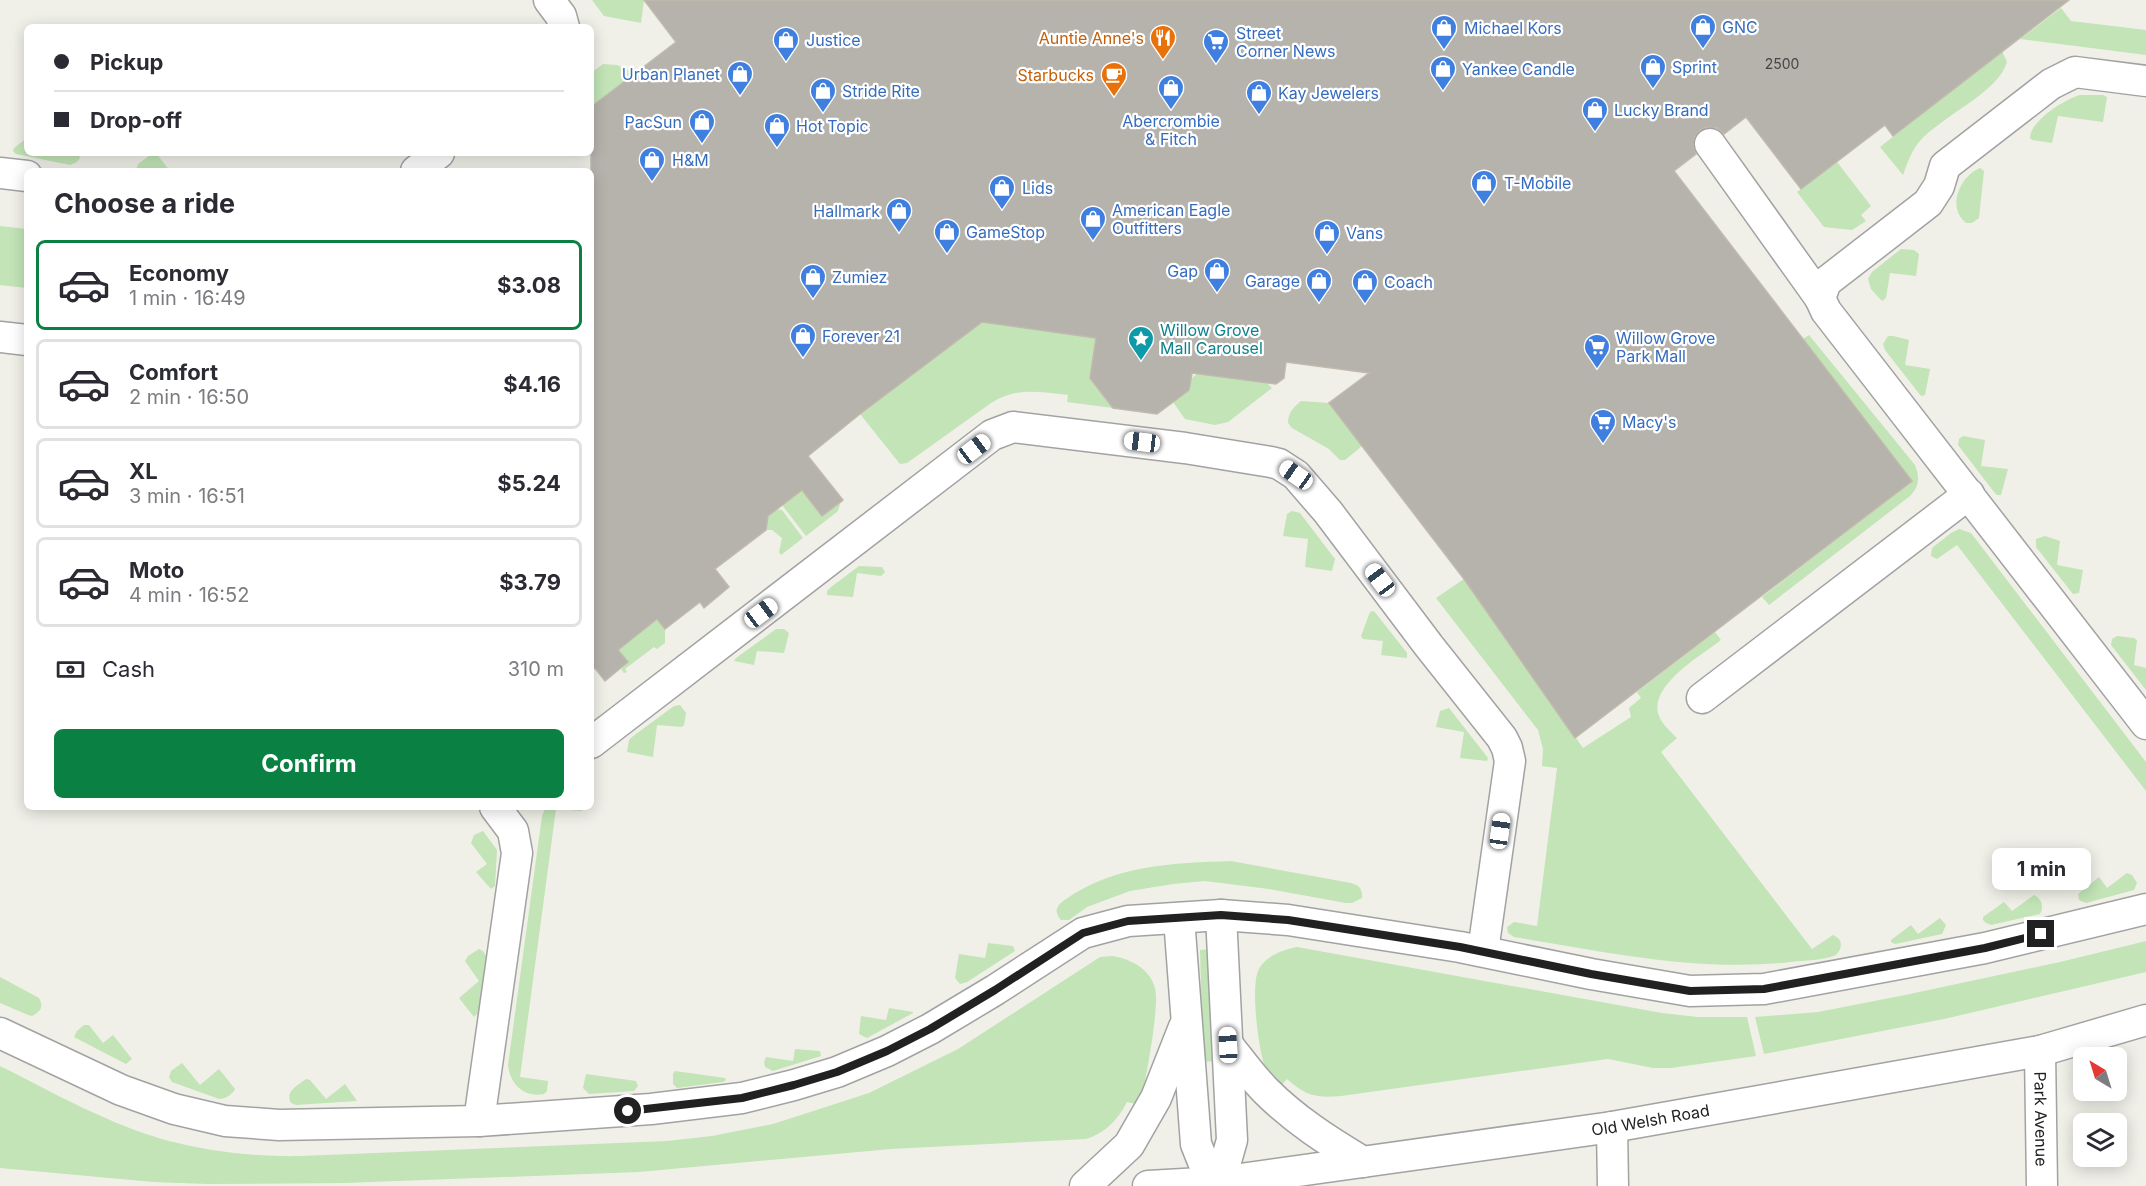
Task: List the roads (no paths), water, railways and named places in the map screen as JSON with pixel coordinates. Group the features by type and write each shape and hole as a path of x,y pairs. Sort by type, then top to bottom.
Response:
{"street":[{"path":"549,0 561,16 563,24"},
{"path":"1820,298 1826,282 1928,203 1939,186 1946,166 2051,84 2075,72 2146,81"},
{"path":"1710,144 1820,298 1826,311 2146,724"},
{"path":"420,168 435,156"},
{"path":"0,173 24,176"},
{"path":"0,337 24,340"},
{"path":"594,741 992,435 1013,427 1025,428 1185,448 1271,462 1279,464 1296,475 1328,512 1502,738 1507,748 1509,761 1483,951"},
{"path":"1702,698 1969,494"},
{"path":"479,1121 517,853 513,831 500,810"},
{"path":"0,1033 121,1090 174,1109 225,1121 279,1125 479,1121 651,1109 742,1098 837,1072 887,1051 930,1029 1083,933 1128,921 1221,915 1288,920 1483,951 1591,974 1690,991 1764,989 1985,948 2146,909"},
{"path":"1219,1184 1232,1140 1221,915"},
{"path":"1179,918 1196,1144 1204,1164 1219,1184"},
{"name":"Old Welsh Road","path":"1148,1186 1219,1184 1612,1127 2040,1051 2146,1020"},
{"path":"1085,1186 1129,1145 1156,1098 1187,1022"},
{"path":"1228,1045 1265,1090 1280,1104 1319,1136 1363,1162"},
{"name":"Park Avenue","path":"2040,1051 2042,1186"},
{"path":"1612,1127 1613,1186"}],"place":[{"name":"GNC","path":"1703,50"},
{"name":"Michael Kors","path":"1444,51"},
{"name":"Auntie Anne's","path":"1163,61"},
{"name":"Justice","path":"786,63"},
{"name":"Street Corner News","path":"1216,65"},
{"name":"Sprint","path":"1653,90"},
{"name":"Yankee Candle","path":"1443,92"},
{"name":"Urban Planet","path":"740,97"},
{"name":"Starbucks","path":"1114,98"},
{"name":"Abercrombie & Fitch","path":"1171,111"},
{"name":"Stride Rite","path":"823,114"},
{"name":"Kay Jewelers","path":"1259,116"},
{"name":"Lucky Brand","path":"1595,133"},
{"name":"PacSun","path":"702,145"},
{"name":"Hot Topic","path":"777,149"},
{"name":"H&M","path":"652,183"},
{"name":"T-Mobile","path":"1484,206"},
{"name":"Lids","path":"1002,211"},
{"name":"Hallmark","path":"899,234"},
{"name":"American Eagle Outfitters","path":"1093,242"},
{"name":"GameStop","path":"947,255"},
{"name":"Vans","path":"1327,256"},
{"name":"Gap","path":"1217,294"},
{"name":"Zumiez","path":"813,300"},
{"name":"Garage","path":"1319,304"},
{"name":"Coach","path":"1365,305"},
{"name":"Forever 21","path":"803,359"},
{"name":"Willow Grove Mall Carousel","path":"1141,362"},
{"name":"Willow Grove Park Mall","path":"1597,370"},
{"name":"Macy's","path":"1603,445"}]}
